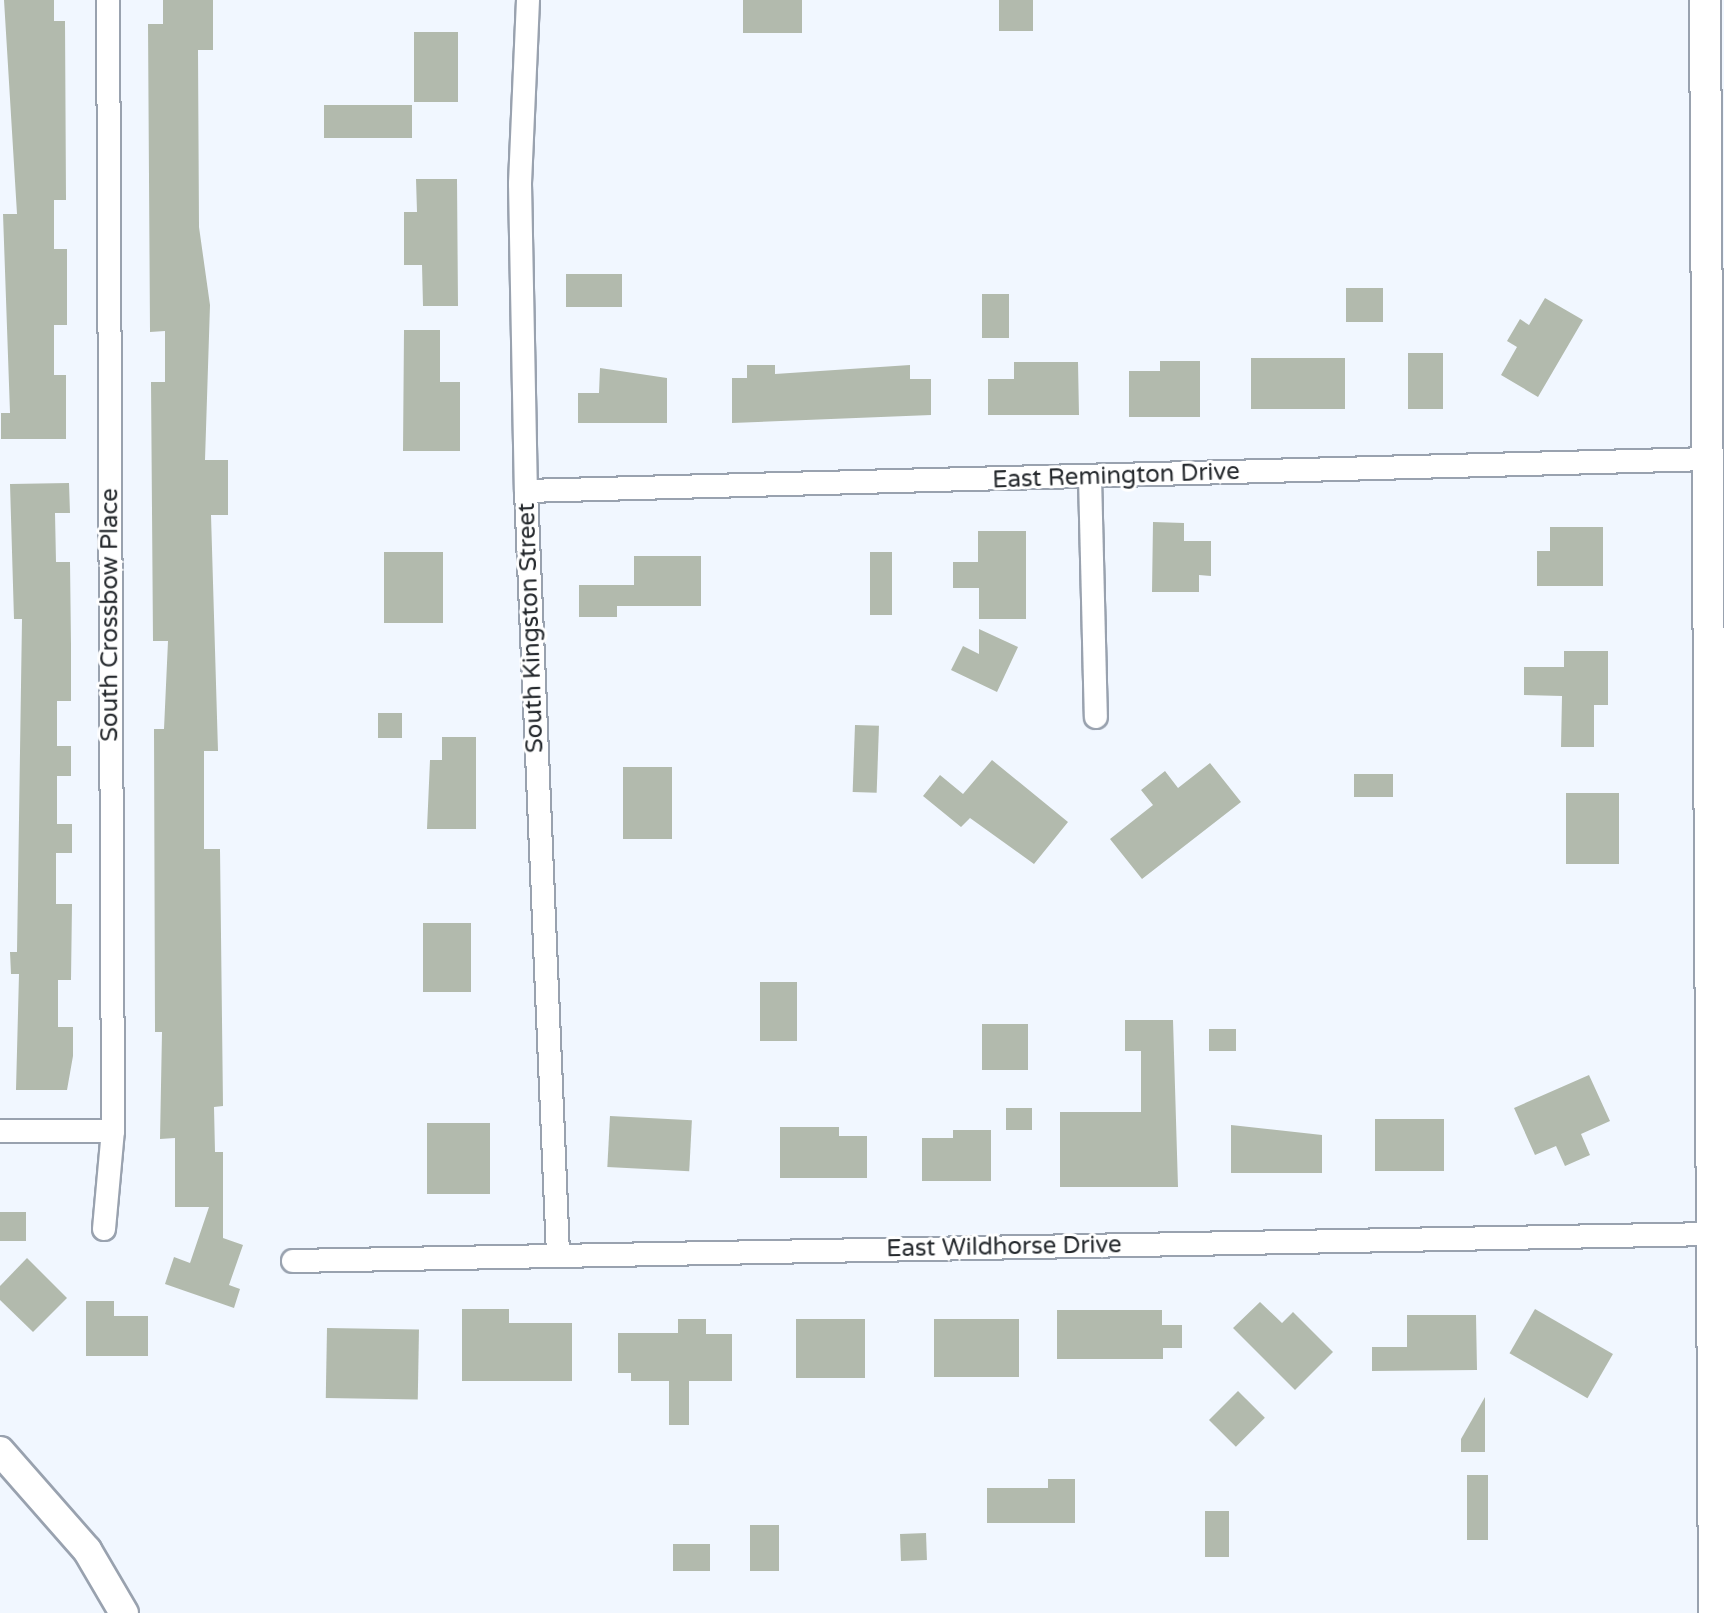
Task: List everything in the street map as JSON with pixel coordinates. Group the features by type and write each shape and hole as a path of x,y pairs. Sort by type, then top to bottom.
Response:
{"main road":[{"path":"1705,0 1706,459 1718,853 1714,1613"}],"street":[{"name":"South Crossbow Place","path":"104,1229 113,1131 108,0"},
{"name":"South Kingston Street","path":"528,0 520,184 526,491 558,1255"},
{"name":"East Remington Drive","path":"526,491 1706,459"},
{"path":"1090,477 1096,717"},
{"path":"0,1131 113,1131"},
{"name":"East Wildhorse Drive","path":"293,1261 1715,1234"},
{"path":"0,1451 87,1550 124,1613"}],"building":[{"path":"4,0 54,0 54,21 65,21 66,200 54,200 54,249 67,249 67,325 54,325 54,375 66,375 66,439 1,439 1,413 10,413 3,214 17,214"},
{"path":"163,0 213,0 213,50 198,50 199,227 210,305 205,460 228,460 228,515 211,515 218,751 204,751 204,849 220,849 223,1106 214,1107 215,1152 223,1152 223,1238 243,1245 229,1285 240,1289 234,1308 165,1284 174,1257 190,1263 209,1207 175,1207 175,1138 160,1139 162,1032 155,1032 154,729 164,729 168,641 153,641 151,382 165,382 165,331 150,332 148,24 163,24"},
{"path":"743,0 802,0 802,33 743,33"},
{"path":"999,0 1033,0 1033,31 999,31"},
{"path":"414,32 458,32 458,102 414,102"},
{"path":"324,105 412,105 412,138 324,138"},
{"path":"416,179 457,179 458,306 423,306 422,265 404,265 404,212 417,212"},
{"path":"566,274 622,274 622,307 566,307"},
{"path":"1346,288 1383,288 1383,322 1346,322"},
{"path":"982,294 1009,294 1009,338 982,338"},
{"path":"1545,298 1583,320 1538,397 1501,375 1517,347 1507,341 1520,319 1529,325"},
{"path":"404,330 440,330 440,382 460,382 460,451 403,451"},
{"path":"1408,353 1443,353 1443,409 1408,409"},
{"path":"1251,358 1345,358 1345,409 1251,409"},
{"path":"1160,361 1200,361 1200,417 1129,417 1129,371 1160,371"},
{"path":"1014,362 1078,362 1079,415 988,415 988,379 1014,379"},
{"path":"747,365 775,365 775,374 910,365 910,379 931,379 931,415 732,423 732,378 747,378"},
{"path":"600,368 667,378 667,423 578,423 578,393 599,393"},
{"path":"69,483 70,513 55,513 56,562 70,562 71,645 71,701 57,701 57,746 71,746 71,776 57,776 57,824 72,824 72,853 56,853 56,904 72,904 71,980 58,980 58,1027 73,1027 73,1056 67,1090 16,1090 19,974 11,974 10,952 17,952 22,619 14,619 10,484"},
{"path":"1153,522 1184,523 1184,541 1211,541 1211,576 1199,575 1199,592 1152,592"},
{"path":"1550,527 1603,527 1603,586 1537,586 1537,551 1550,551"},
{"path":"978,531 1026,531 1026,619 979,619 979,588 953,588 953,562 978,562"},
{"path":"384,552 443,552 443,623 384,623"},
{"path":"870,552 892,552 892,615 870,615"},
{"path":"634,556 701,556 701,606 617,606 617,617 579,617 579,585 634,585"},
{"path":"979,629 1018,647 997,692 951,670 963,646 979,654"},
{"path":"1564,651 1608,651 1608,705 1594,705 1594,747 1561,747 1562,696 1524,695 1524,667 1564,667"},
{"path":"378,713 402,713 402,738 378,738"},
{"path":"855,725 879,726 877,793 853,792"},
{"path":"442,737 476,737 476,829 427,829 430,760 442,760"},
{"path":"992,760 1068,822 1034,864 970,818 961,827 923,796 940,775 963,794"},
{"path":"1210,763 1241,802 1142,879 1110,839 1153,805 1141,790 1165,771 1178,788"},
{"path":"623,767 672,767 672,839 623,839"},
{"path":"1354,774 1393,774 1393,797 1354,797"},
{"path":"1566,793 1619,793 1619,864 1566,864"},
{"path":"423,923 471,923 471,992 423,992"},
{"path":"760,982 797,982 797,1041 760,1041"},
{"path":"1125,1020 1173,1020 1178,1187 1060,1187 1060,1112 1141,1112 1141,1051 1125,1051"},
{"path":"982,1024 1028,1024 1028,1070 982,1070"},
{"path":"1209,1029 1236,1029 1236,1051 1209,1051"},
{"path":"1589,1075 1610,1121 1581,1134 1590,1155 1565,1166 1556,1146 1535,1155 1514,1108"},
{"path":"1006,1108 1032,1108 1032,1130 1006,1130"},
{"path":"610,1116 692,1120 689,1171 607,1167"},
{"path":"1375,1119 1444,1119 1444,1171 1375,1171"},
{"path":"427,1123 490,1123 490,1194 427,1194"},
{"path":"1231,1125 1322,1135 1322,1173 1231,1173"},
{"path":"780,1127 839,1127 839,1136 867,1136 867,1178 780,1178"},
{"path":"953,1130 991,1130 991,1181 922,1181 922,1138 953,1138"},
{"path":"0,1212 26,1212 26,1241 0,1241"},
{"path":"27,1258 67,1298 33,1332 0,1300 0,1286"},
{"path":"86,1301 114,1301 114,1316 148,1316 148,1356 86,1356"},
{"path":"1260,1302 1282,1323 1293,1312 1333,1352 1295,1390 1233,1328"},
{"path":"462,1309 509,1309 509,1323 572,1323 572,1381 462,1381"},
{"path":"1535,1309 1613,1354 1587,1398 1510,1353"},
{"path":"1057,1310 1162,1310 1162,1325 1182,1325 1182,1348 1163,1348 1163,1359 1057,1359"},
{"path":"1407,1315 1476,1315 1477,1370 1372,1371 1372,1347 1407,1347"},
{"path":"678,1319 706,1319 706,1334 732,1334 732,1381 689,1381 689,1425 669,1425 669,1381 631,1381 631,1373 618,1373 618,1333 678,1333"},
{"path":"796,1319 865,1319 865,1378 796,1378"},
{"path":"934,1319 1019,1319 1019,1377 934,1377"},
{"path":"327,1328 419,1330 418,1400 326,1398"},
{"path":"1238,1391 1265,1418 1236,1447 1209,1420"},
{"path":"1485,1397 1485,1452 1461,1452 1461,1439"},
{"path":"1467,1475 1488,1475 1488,1540 1467,1540"},
{"path":"1048,1479 1075,1479 1075,1523 987,1523 987,1488 1048,1488"},
{"path":"1205,1511 1229,1511 1229,1557 1205,1557"},
{"path":"750,1525 779,1525 779,1571 750,1571"},
{"path":"926,1533 927,1560 901,1561 900,1534"},
{"path":"673,1544 710,1544 710,1571 673,1571"}]}
